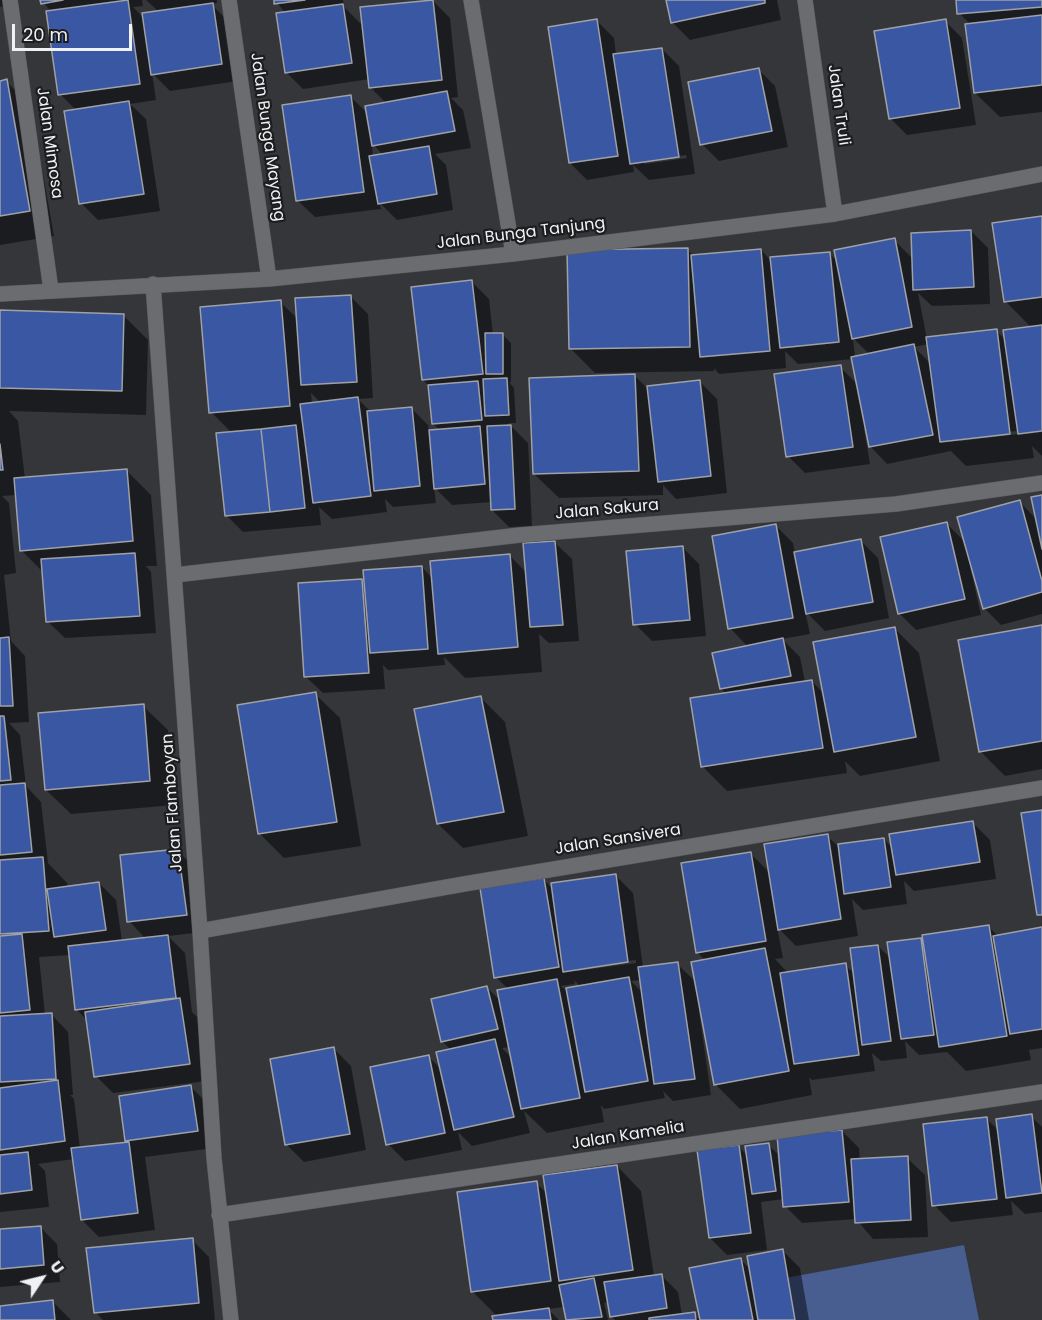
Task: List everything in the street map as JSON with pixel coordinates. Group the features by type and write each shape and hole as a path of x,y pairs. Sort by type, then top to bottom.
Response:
{"street":[{"name":"Jalan Mimosa","path":"10,0 51,291"},
{"name":"Jalan Bunga Mayang","path":"229,0 269,279"},
{"path":"471,0 513,254"},
{"name":"Jalan Truli","path":"805,0 835,214"},
{"name":"Jalan Bunga Tanjung","path":"0,294 269,279 513,254 835,214 1042,174"},
{"name":"Jalan Flamboyan","path":"153,284 219,1215 231,1320"},
{"name":"Jalan Sakura","path":"175,575 520,536 896,504 1042,483"},
{"name":"Jalan Sansivera","path":"200,931 464,884 1042,788"},
{"name":"Jalan Kamelia","path":"219,1215 1042,1092"}],"shaded area":[{"path":"964,1245 979,1320 788,1320 780,1279"}],"building":[{"path":"40,0 63,0 41,4"},
{"path":"128,0 140,84 58,95 46,11"},
{"path":"274,0 305,0 274,4"},
{"path":"433,0 442,80 369,88 360,7"},
{"path":"666,0 765,0 765,3 671,23"},
{"path":"956,0 1042,0 1042,7 957,14"},
{"path":"213,3 222,64 151,75 142,13"},
{"path":"343,4 352,63 285,73 276,13"},
{"path":"1042,15 1042,85 974,93 965,24"},
{"path":"597,19 618,156 569,163 548,27"},
{"path":"946,19 960,108 889,119 874,31"},
{"path":"662,48 679,157 630,164 613,54"},
{"path":"759,68 772,131 700,145 688,82"},
{"path":"7,79 30,211 0,216 0,81"},
{"path":"447,91 455,131 372,146 365,106"},
{"path":"351,95 364,192 296,201 282,105"},
{"path":"129,101 144,194 79,204 64,111"},
{"path":"429,146 437,194 378,204 369,156"},
{"path":"1042,216 1042,297 1004,302 992,223"},
{"path":"971,230 974,287 913,290 911,233"},
{"path":"895,238 912,327 852,339 834,250"},
{"path":"688,248 690,347 569,349 567,250"},
{"path":"761,249 770,351 700,357 691,255"},
{"path":"830,252 839,342 780,348 770,257"},
{"path":"472,280 483,374 422,380 411,287"},
{"path":"351,295 357,382 301,385 295,298"},
{"path":"281,300 290,406 209,413 200,307"},
{"path":"0,310 124,314 122,391 0,388"},
{"path":"1042,325 1042,431 1018,434 1003,330"},
{"path":"997,329 1010,434 940,442 926,337"},
{"path":"485,333 503,333 503,374 486,374"},
{"path":"914,344 933,435 869,447 851,357"},
{"path":"841,365 853,447 786,457 774,374"},
{"path":"635,374 639,471 533,474 529,378"},
{"path":"507,378 509,415 485,416 483,379"},
{"path":"700,380 711,476 658,482 647,386"},
{"path":"478,381 482,420 432,424 428,385"},
{"path":"358,397 371,496 313,503 300,404"},
{"path":"412,407 420,486 374,491 367,411"},
{"path":"296,425 305,508 270,512 261,429"},
{"path":"511,425 515,509 491,510 487,426"},
{"path":"480,426 485,484 434,489 429,430"},
{"path":"261,429 270,512 225,516 216,433"},
{"path":"0,444 3,470 0,470"},
{"path":"127,469 133,541 20,551 14,478"},
{"path":"1042,495 1042,549 1031,497"},
{"path":"1020,500 1042,581 1042,592 983,609 957,517"},
{"path":"947,522 965,599 898,614 880,537"},
{"path":"776,524 793,618 728,629 712,536"},
{"path":"861,539 873,602 806,614 794,552"},
{"path":"555,541 563,625 530,627 523,543"},
{"path":"683,546 690,620 633,625 626,551"},
{"path":"135,553 140,616 46,622 41,559"},
{"path":"510,554 518,647 438,654 430,561"},
{"path":"422,566 428,649 370,653 363,570"},
{"path":"362,579 369,673 304,677 298,583"},
{"path":"1042,625 1042,741 979,752 958,640"},
{"path":"895,627 916,737 834,752 813,642"},
{"path":"9,637 13,706 0,706 0,638"},
{"path":"783,638 791,676 720,689 712,653"},
{"path":"812,680 823,748 701,767 690,698"},
{"path":"316,692 337,822 258,834 237,705"},
{"path":"481,696 504,812 437,824 414,709"},
{"path":"144,704 150,781 45,790 38,713"},
{"path":"0,716 4,716 11,780 0,781"},
{"path":"25,783 32,852 0,855 0,785"},
{"path":"1042,810 1042,915 1037,915 1021,813"},
{"path":"973,821 980,862 896,875 889,834"},
{"path":"828,834 841,919 778,930 764,844"},
{"path":"884,838 891,887 844,894 838,844"},
{"path":"178,849 187,915 127,922 120,855"},
{"path":"751,852 766,941 696,953 681,863"},
{"path":"43,857 49,931 0,934 0,860"},
{"path":"616,874 628,962 563,972 551,883"},
{"path":"544,878 559,967 494,978 480,888"},
{"path":"99,882 106,930 54,937 47,889"},
{"path":"989,925 1007,1036 939,1047 922,935"},
{"path":"1042,927 1042,1029 1010,1034 993,936"},
{"path":"22,934 30,1010 0,1013 0,936"},
{"path":"168,935 176,998 75,1010 68,946"},
{"path":"921,938 934,1035 901,1039 887,942"},
{"path":"878,945 891,1041 862,1045 850,948"},
{"path":"765,948 789,1071 714,1085 691,962"},
{"path":"678,962 695,1079 654,1084 638,967"},
{"path":"846,963 859,1055 794,1064 780,973"},
{"path":"629,977 648,1081 585,1092 566,988"},
{"path":"557,979 580,1098 521,1109 497,990"},
{"path":"487,986 498,1029 441,1042 431,999"},
{"path":"180,998 190,1064 94,1077 85,1012"},
{"path":"52,1013 56,1079 0,1082 0,1016"},
{"path":"495,1039 514,1117 454,1130 436,1052"},
{"path":"334,1047 350,1134 285,1145 270,1059"},
{"path":"429,1055 445,1133 386,1145 370,1067"},
{"path":"58,1080 65,1141 0,1150 0,1088"},
{"path":"191,1085 198,1131 125,1141 119,1096"},
{"path":"1032,1114 1042,1193 1006,1198 996,1119"},
{"path":"987,1117 997,1199 932,1206 923,1124"},
{"path":"842,1130 849,1202 783,1207 777,1135"},
{"path":"129,1142 138,1213 81,1220 71,1148"},
{"path":"769,1143 776,1191 752,1194 745,1146"},
{"path":"739,1145 751,1233 709,1238 697,1150"},
{"path":"28,1152 32,1190 0,1194 0,1155"},
{"path":"908,1156 911,1220 855,1223 851,1159"},
{"path":"617,1165 633,1270 559,1281 543,1175"},
{"path":"537,1181 551,1281 471,1292 457,1192"},
{"path":"41,1226 44,1265 0,1269 0,1229"},
{"path":"193,1238 199,1303 94,1313 86,1248"},
{"path":"783,1249 795,1320 758,1320 747,1256"},
{"path":"741,1258 753,1320 700,1320 689,1268"},
{"path":"662,1274 667,1308 610,1317 604,1282"},
{"path":"594,1278 602,1317 566,1320 559,1285"},
{"path":"53,1300 55,1320 0,1320 0,1306"},
{"path":"549,1308 551,1320 493,1320 492,1316"},
{"path":"695,1312 696,1320 649,1320 649,1318"}]}
